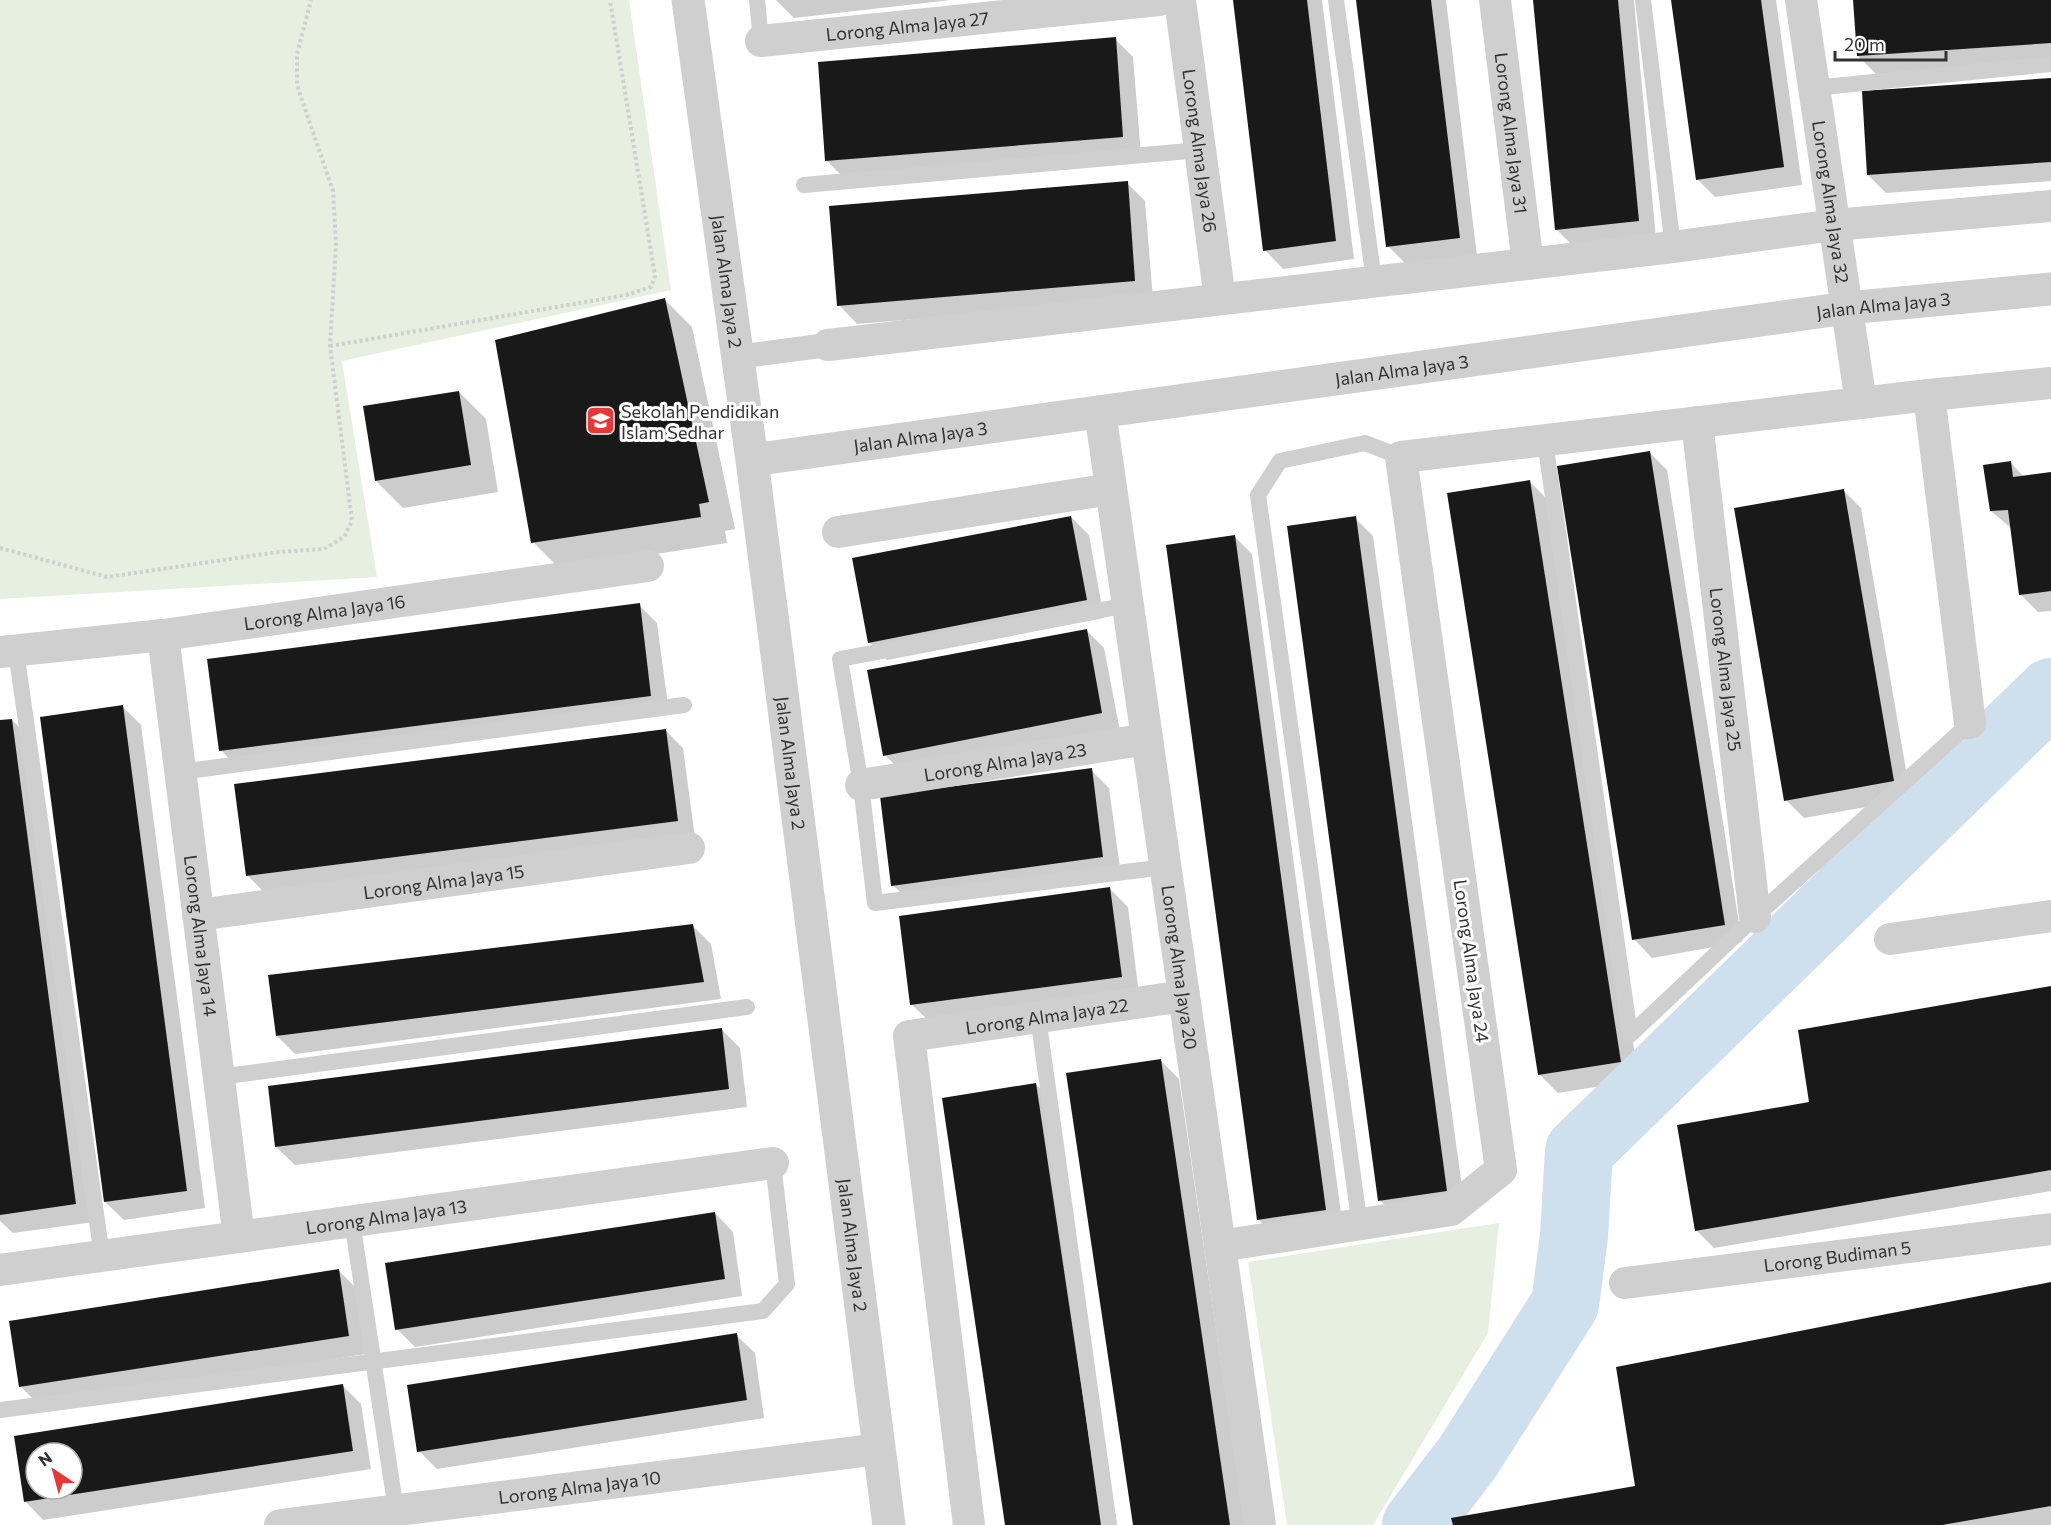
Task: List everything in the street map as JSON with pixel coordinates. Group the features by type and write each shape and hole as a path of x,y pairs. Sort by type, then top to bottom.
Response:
{"street":[{"name":"Jalan Alma Jaya 2","path":"688,0 752,460 889,1525"},
{"name":"Lorong Alma Jaya 27","path":"761,41 1159,0"},
{"name":"Lorong Alma Jaya 26","path":"1180,0 1220,299"},
{"name":"Lorong Alma Jaya 31","path":"1496,0 1528,264"},
{"name":"Lorong Alma Jaya 32","path":"1801,0 1861,403"},
{"path":"737,357 1673,247 1834,225 2051,206"},
{"name":"Jalan Alma Jaya 3","path":"752,460 1847,308 2051,289"},
{"path":"1401,457 1929,395 2051,383"},
{"path":"1929,395 1970,723"},
{"name":"Lorong Alma Jaya 20","path":"1100,411 1260,1525"},
{"name":"Lorong Alma Jaya 25","path":"1697,422 1755,917"},
{"name":"Lorong Alma Jaya 24","path":"1220,1246 1451,1210 1501,1170 1401,457"},
{"path":"838,532 1111,489"},
{"name":"Lorong Alma Jaya 16","path":"8,652 163,635 648,566"},
{"name":"Lorong Alma Jaya 14","path":"163,635 239,1237"},
{"name":"Lorong Alma Jaya 23","path":"861,785 1147,739"},
{"name":"Lorong Alma Jaya 15","path":"198,915 689,848"},
{"path":"1890,939 2051,916"},
{"name":"Lorong Alma Jaya 22","path":"969,1525 909,1036 1184,996"},
{"name":"Lorong Alma Jaya 13","path":"0,1270 773,1163"},
{"name":"Lorong Budiman 5","path":"1626,1283 2051,1229"},
{"name":"Lorong Alma Jaya 10","path":"280,1525 879,1449"}],"lane":[{"path":"757,0 761,41"},
{"path":"1336,0 1374,281"},
{"path":"1642,0 1673,247"},
{"path":"1814,88 2051,64"},
{"path":"804,185 1200,150"},
{"path":"1545,441 1630,1035 1755,917 1970,723"},
{"path":"1360,1226 1258,495 1280,461 1365,443 1401,457"},
{"path":"1128,605 840,659 861,785 875,903 1165,867"},
{"path":"8,652 102,1256"},
{"path":"180,772 684,705"},
{"path":"219,1077 747,1007"},
{"path":"1038,1017 1109,1525"},
{"path":"0,1410 763,1311 787,1284 773,1163"},
{"path":"352,1221 396,1510"}],"path":[{"path":"0,548 107,578 278,552 324,549 344,537 352,520 330,346 336,244 333,191 297,85 297,54 312,0"},
{"path":"330,346 626,295 651,287 655,276 609,0"}],"shaded area":[{"path":"0,0 629,0 671,290 342,361 377,577 0,599"},
{"path":"1499,1223 1488,1333 1373,1525 1287,1525 1248,1262"}],"building":[{"path":"1233,0 1307,0 1336,241 1263,251"},
{"path":"1356,0 1431,0 1460,238 1386,247"},
{"path":"1533,0 1618,0 1639,221 1555,230"},
{"path":"1671,0 1761,0 1784,167 1696,180"},
{"path":"1853,0 2051,0 2051,43 1857,56"},
{"path":"1116,37 1123,137 825,161 818,62"},
{"path":"2051,78 2051,162 1867,175 1862,91"},
{"path":"1128,181 1135,281 837,306 829,206"},
{"name":"Sekolah Pendidikan Islam Sedhar","path":"665,298 709,502 699,504 701,517 531,543 495,340"},
{"path":"459,391 471,465 375,481 363,406"},
{"path":"1650,451 1725,925 1632,940 1557,466"},
{"path":"2011,461 2013,477 2051,472 2051,591 2019,595 2008,510 1990,511 1983,465"},
{"path":"1530,480 1621,1062 1538,1075 1447,493"},
{"path":"1844,489 1894,781 1784,801 1734,508"},
{"path":"1071,516 1087,600 868,643 852,558"},
{"path":"1356,516 1447,1191 1378,1201 1287,526"},
{"path":"1235,535 1326,1210 1257,1220 1166,545"},
{"path":"640,603 651,696 219,751 207,659"},
{"path":"1087,629 1102,713 883,756 867,670"},
{"path":"123,705 187,1191 104,1202 40,717"},
{"path":"12,719 76,1204 0,1215 0,720"},
{"path":"666,729 678,821 246,876 234,784"},
{"path":"1092,768 1103,857 891,886 880,796"},
{"path":"1110,887 1122,977 910,1005 899,916"},
{"path":"693,924 704,982 276,1036 268,975"},
{"path":"2051,986 2051,1170 1695,1231 1677,1125 1809,1102 1798,1030"},
{"path":"722,1028 729,1089 275,1147 268,1086"},
{"path":"1161,1059 1230,1525 1133,1525 1066,1073"},
{"path":"1036,1083 1102,1525 1005,1525 942,1098"},
{"path":"715,1212 725,1279 395,1330 385,1263"},
{"path":"339,1269 349,1336 19,1387 9,1321"},
{"path":"2051,1282 2051,1506 1942,1525 1453,1525 1451,1518 1635,1486 1616,1367"},
{"path":"737,1333 747,1400 417,1452 407,1385"},
{"path":"343,1384 353,1451 84,1493 84,1441 24,1441 24,1501 30,1501 24,1502 14,1436"}],"waterway":[{"path":"1416,1525 1468,1457 1565,1304 1574,1236 1579,1151 2051,692"}],"place":[{"name":"Sekolah Pendidikan Islam Sedhar","path":"600,421"}]}
